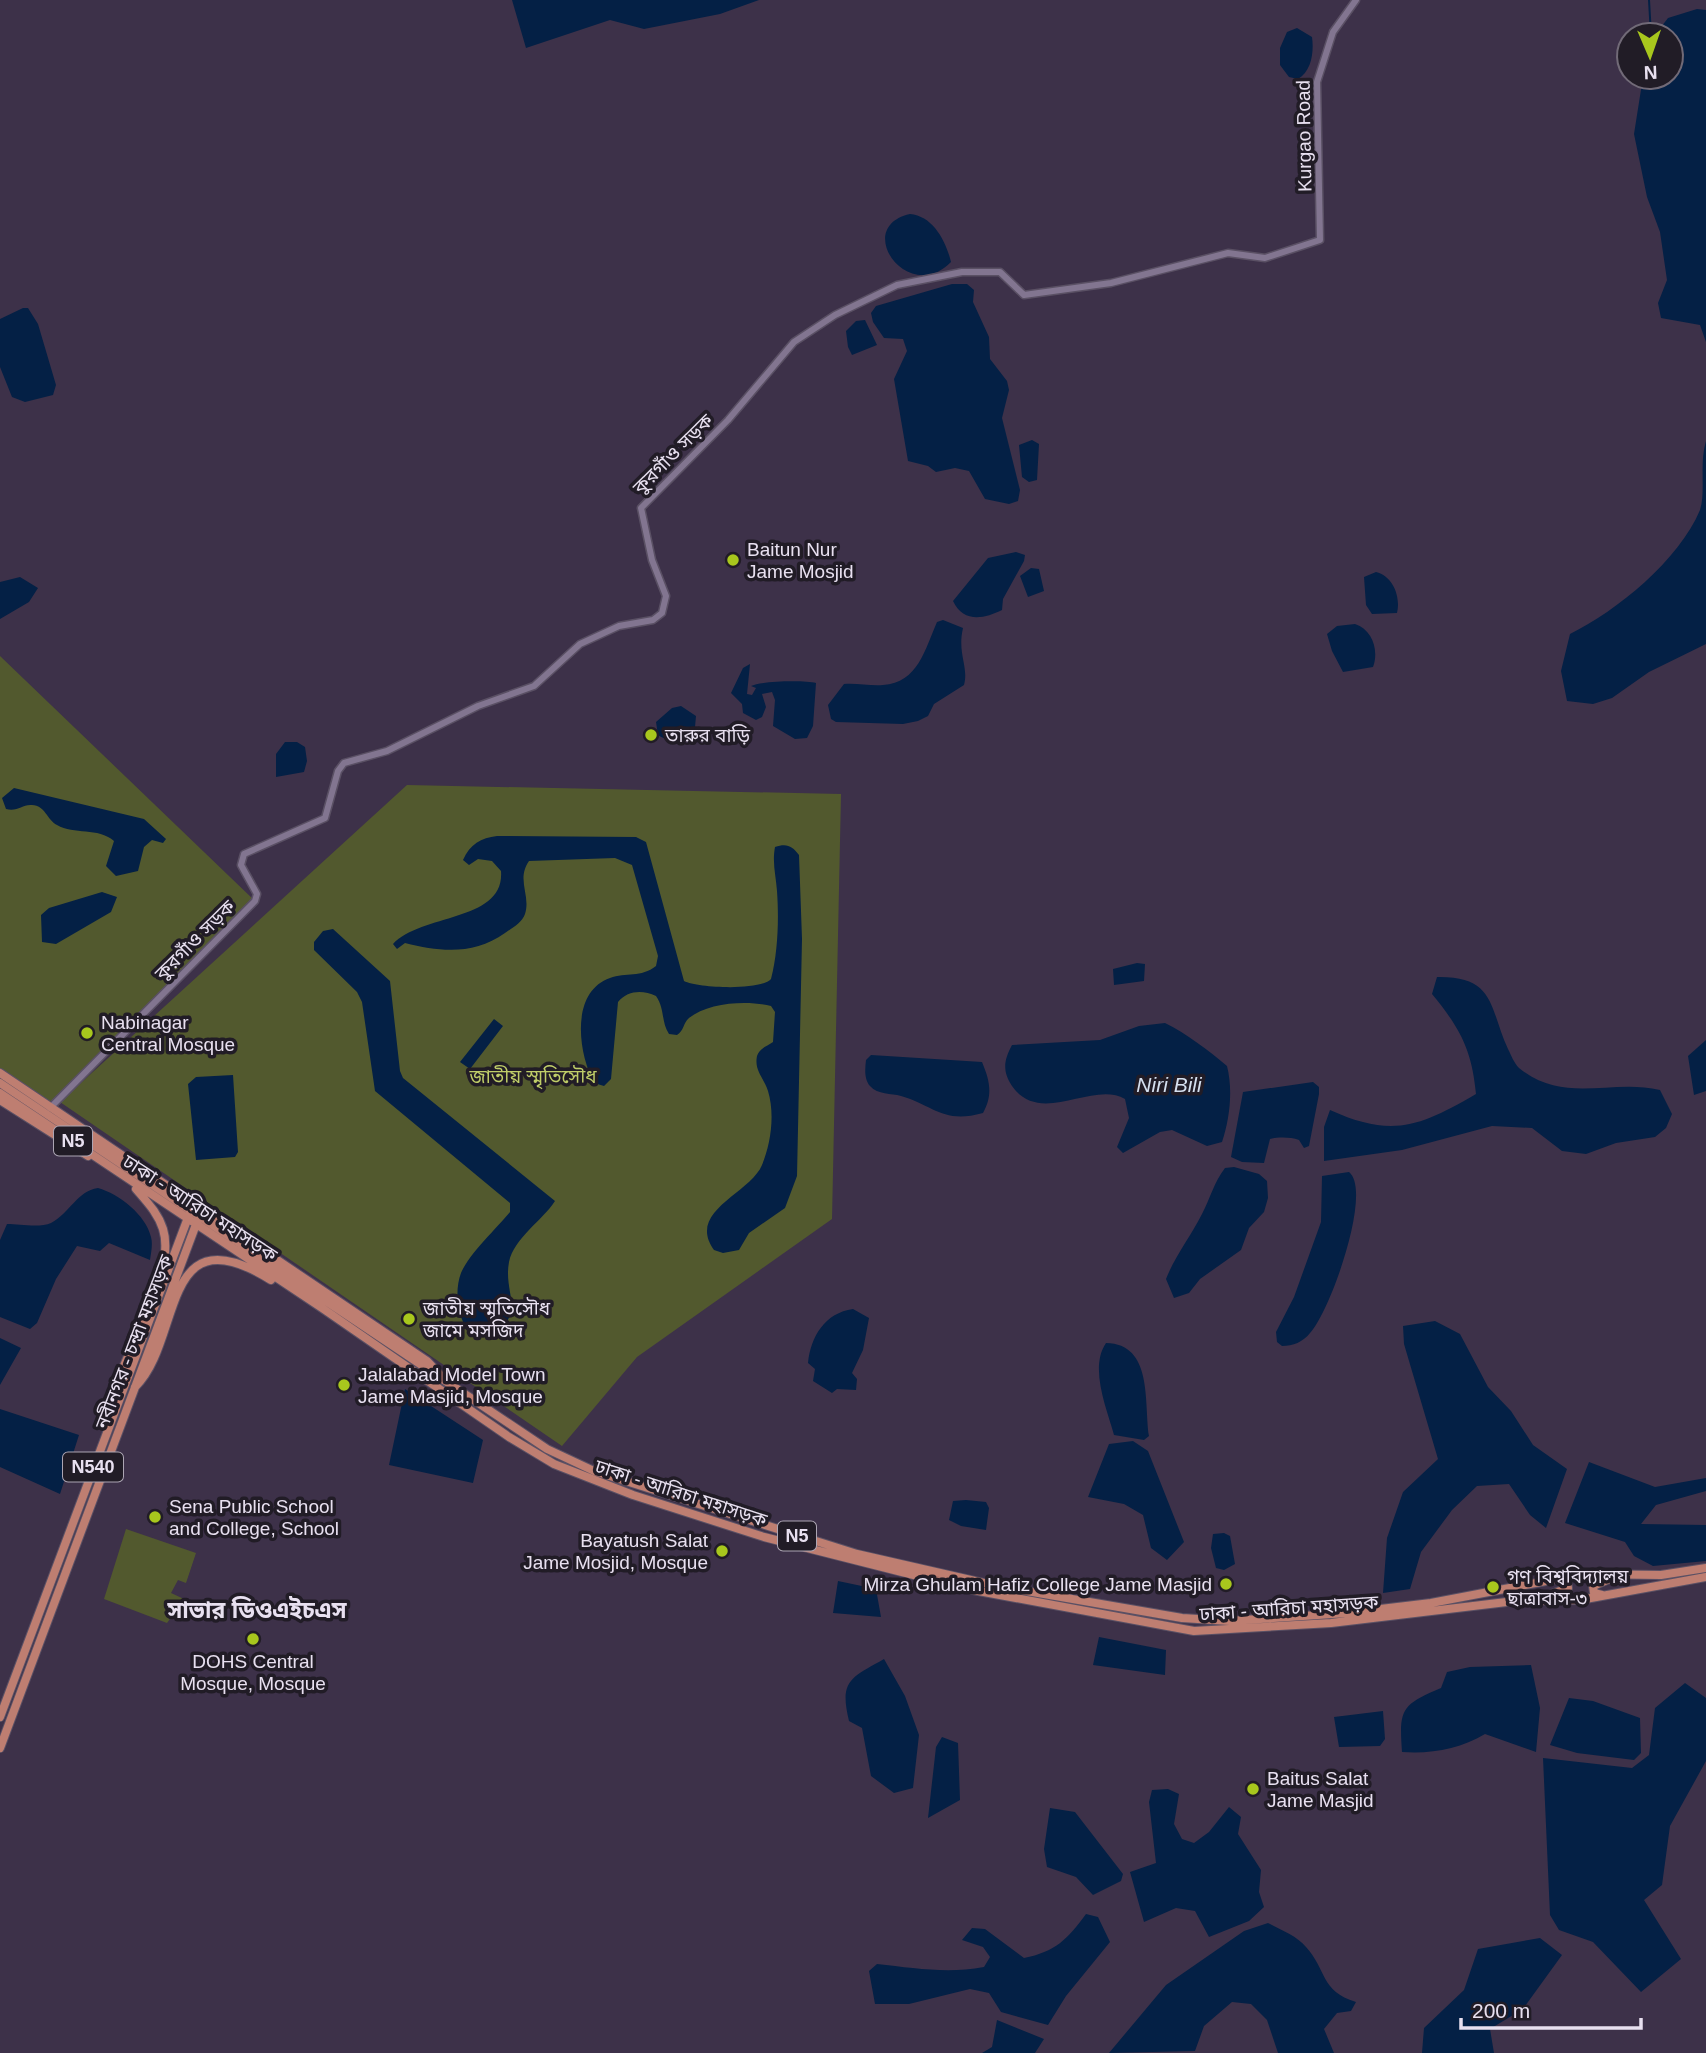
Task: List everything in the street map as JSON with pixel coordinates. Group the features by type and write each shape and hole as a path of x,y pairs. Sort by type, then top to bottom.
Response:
{"highway":[{"path":"0,1073 427,1361 439,1371 447,1384"},
{"name":"N5","path":"0,1083 190,1213"},
{"name":"ঢাকা - আরিচা মহাসড়ক","path":"0,1093 130,1181 190,1213 299,1293 509,1437 554,1464 678,1510 869,1566 1075,1611 1194,1631 1343,1622 1533,1600 1566,1601 1706,1577"},
{"path":"0,1100 81,1153 95,1157"},
{"path":"123,1386 123,1368 163,1270 165,1252 160,1221 130,1181"},
{"name":"নবীনগর - চন্দ্রা মহাসড়ক","path":"0,1748 133,1390 188,1230 190,1213"},
{"name":"N5","path":"198,1219 529,1438 594,1471 857,1554 1071,1601 1182,1618 1230,1621 1431,1604 1559,1577 1661,1575 1706,1568"},
{"name":"নবীনগর - চন্দ্রা মহাসড়ক","path":"0,1717 123,1386 188,1230 198,1219"},
{"path":"133,1390 146,1376 177,1294 192,1270 205,1264 235,1262 299,1293"},
{"path":"1605,1596 1594,1593 1593,1586 1625,1574"},
{"path":"1533,1600 1564,1592 1568,1588 1567,1581 1559,1577"}],"street":[{"name":"Kurgao Road","path":"1320,240 1317,82 1332,32 1356,0"},
{"name":"কুরগাঁও সড়ক","path":"51,1108 255,901 257,894 241,865 244,854 324,818 338,772 344,763 387,751 478,706 534,686 580,644 619,626 653,620 662,613 666,596 652,560 641,508 728,420 794,342 804,335 860,300 897,285 950,274 1000,272 1024,295 1111,283 1228,253 1265,258 1320,240"}],"green space":[{"path":"0,656 255,901 50,1108 0,1070"},
{"name":"জাতীয় স্মৃতিসৌধ","path":"407,785 841,794 832,1219 637,1357 562,1446 60,1102"},
{"path":"126,1529 196,1553 186,1583 178,1580 171,1593 184,1599 167,1623 104,1599"}],"water":[{"path":"512,0 759,0 720,14 644,29 610,20 526,48"},
{"path":"1697,9 1706,10 1706,342 1700,325 1661,318 1658,303 1667,280 1660,232 1647,197 1634,134 1641,91 1685,91 1685,21 1666,21"},
{"path":"1297,28 1312,37 1313,42 1309,66 1298,79 1289,77 1280,65 1280,48 1287,32"},
{"path":"910,214 925,219 932,225 946,246 951,262 935,273 918,275 904,270 886,247 886,233 893,222"},
{"path":"952,284 967,284 974,290 973,302 989,337 990,359 1007,381 1009,390 1002,418 1020,490 1018,501 1009,504 985,499 969,471 955,468 936,472 928,466 908,461 894,379 907,351 903,339 884,338 873,322 871,313 876,306"},
{"path":"28,308 38,324 56,385 53,395 25,402 12,397 0,367 0,319"},
{"path":"865,320 877,345 852,355 846,331 856,321"},
{"path":"1032,440 1039,444 1037,480 1029,482 1022,477 1019,445"},
{"path":"1706,441 1706,644 1649,672 1612,698 1593,704 1567,701 1561,671 1570,634 1607,612 1645,582 1690,529 1700,510"},
{"path":"1016,552 1025,555 1024,561 1003,599 1002,610 981,617 962,613 953,601 988,558"},
{"path":"1031,568 1039,569 1044,591 1028,597 1020,576"},
{"path":"1376,572 1387,578 1394,588 1398,600 1397,613 1372,614 1366,605 1364,577"},
{"path":"20,577 38,588 29,602 0,619 0,582"},
{"path":"943,620 963,628 961,645 964,685 934,704 928,716 918,721 903,724 836,722 831,719 828,705 844,684 878,685 895,683 905,678 919,663 937,622"},
{"path":"1355,624 1370,636 1375,648 1375,661 1373,667 1343,672 1327,634 1337,626"},
{"path":"750,664 747,694 752,695 756,688 751,686 764,683 816,683 813,726 807,738 795,739 773,726 775,700 772,692 762,694 766,707 762,717 756,720 743,713 742,704 731,693 743,668"},
{"path":"681,706 696,716 695,727 672,739 658,735 656,722 672,708"},
{"path":"285,742 297,742 305,747 307,761 304,772 276,777 276,754"},
{"path":"14,788 144,819 166,839 163,843 152,840 144,847 138,871 116,876 106,866 114,841 101,834 57,825 36,806 6,809 2,798"},
{"path":"497,836 636,837 646,842 684,981 715,987 742,987 765,983 771,979 778,924 775,847 789,846 799,855 802,939 797,1176 785,1208 749,1233 739,1250 723,1253 714,1250 708,1236 708,1224 723,1204 755,1175 765,1156 770,1138 771,1109 768,1091 756,1061 759,1051 773,1042 775,1012 771,1006 762,1004 717,1006 689,1018 677,1035 669,1034 656,996 641,992 631,993 618,1002 611,1079 604,1086 594,1083 581,1040 583,1009 588,996 597,985 610,978 650,970 656,966 658,956 632,865 615,858 529,861 524,875 524,917 505,933 481,945 457,950 405,943 397,949 393,944 406,934 459,915 490,900 499,888 501,871 492,861 478,859 469,865 463,860 477,843"},
{"path":"102,892 117,897 111,912 56,944 42,942 41,915 49,908"},
{"path":"333,929 390,981 403,1078 555,1201 522,1237 512,1253 508,1274 511,1302 509,1319 492,1337 473,1335 463,1322 458,1306 459,1280 477,1250 510,1212 510,1203 375,1091 362,1002 357,992 314,950 314,942 323,931"},
{"path":"1137,963 1145,964 1144,981 1114,985 1113,969"},
{"path":"1437,977 1456,978 1470,982 1480,989 1493,1008 1508,1049 1519,1068 1536,1079 1571,1088 1642,1087 1660,1090 1672,1114 1666,1128 1655,1137 1616,1143 1586,1154 1562,1151 1532,1128 1492,1126 1402,1150 1324,1161 1324,1127 1330,1110 1371,1124 1405,1125 1438,1114 1476,1094 1463,1040 1432,994"},
{"path":"494,1019 503,1026 470,1069 460,1062"},
{"name":"Niri Bili","path":"1165,1023 1227,1066 1230,1104 1222,1142 1207,1146 1172,1130 1160,1132 1123,1153 1117,1147 1129,1118 1125,1099 1098,1095 1037,1103 1024,1098 1012,1086 1005,1070 1012,1045 1100,1040 1139,1026"},
{"path":"1706,1040 1706,1091 1694,1095 1688,1056"},
{"path":"871,1055 982,1062 989,1088 983,1113 969,1116 948,1115 913,1100 877,1091 870,1086 866,1077 866,1060"},
{"path":"233,1075 238,1152 235,1157 196,1160 188,1084 196,1077"},
{"path":"1313,1082 1319,1087 1319,1094 1309,1146 1304,1148 1296,1139 1273,1138 1270,1139 1264,1163 1242,1162 1231,1157 1243,1092"},
{"path":"1234,1167 1259,1174 1267,1181 1268,1198 1264,1212 1249,1228 1241,1250 1200,1279 1189,1293 1174,1298 1166,1279 1221,1173 1225,1168"},
{"path":"1349,1172 1355,1184 1356,1202 1346,1252 1328,1302 1304,1339 1282,1346 1277,1342 1276,1332 1294,1297 1321,1222 1322,1176"},
{"path":"98,1188 123,1200 144,1221 152,1240 150,1260 109,1243 100,1251 77,1246 56,1279 37,1323 30,1329 0,1317 0,1240 7,1224 35,1226 51,1223 84,1193"},
{"path":"853,1309 869,1318 863,1350 852,1373 857,1379 856,1390 837,1389 832,1393 813,1381 815,1369 808,1363 812,1344 827,1321 843,1311"},
{"path":"1435,1321 1460,1334 1488,1387 1511,1411 1533,1445 1567,1469 1546,1528 1530,1515 1509,1484 1477,1486 1452,1510 1421,1552 1410,1589 1383,1593 1387,1538 1403,1492 1438,1459 1404,1344 1403,1326"},
{"path":"0,1338 21,1348 0,1385"},
{"path":"1106,1343 1121,1346 1132,1353 1139,1364 1146,1391 1149,1436 1144,1440 1114,1435 1099,1376 1101,1353"},
{"path":"405,1389 483,1440 473,1483 389,1465"},
{"path":"0,1409 79,1435 60,1494 0,1467"},
{"path":"1133,1441 1148,1451 1184,1542 1167,1560 1151,1548 1143,1515 1124,1504 1088,1497 1109,1444"},
{"path":"1589,1462 1655,1487 1706,1478 1706,1491 1656,1505 1641,1524 1706,1525 1706,1561 1653,1566 1634,1556 1625,1542 1565,1523"},
{"path":"953,1501 986,1502 989,1508 986,1530 961,1526 949,1520"},
{"path":"1224,1533 1230,1536 1235,1564 1224,1570 1216,1568 1211,1548 1213,1534"},
{"path":"838,1581 876,1589 881,1617 833,1613"},
{"path":"1099,1637 1166,1650 1165,1675 1093,1665"},
{"path":"884,1659 905,1696 919,1735 913,1788 894,1793 871,1776 862,1728 849,1721 846,1707 850,1682"},
{"path":"1531,1665 1540,1708 1536,1752 1485,1734 1445,1749 1402,1752 1401,1726 1405,1710 1418,1699 1441,1688 1447,1672 1470,1667"},
{"path":"1685,1683 1706,1698 1706,1761 1670,1826 1662,1885 1644,1900 1681,1959 1641,1992 1593,1942 1559,1930 1550,1915 1543,1758 1632,1768 1649,1755 1655,1708"},
{"path":"1569,1698 1593,1701 1640,1718 1641,1753 1634,1760 1577,1753 1550,1745"},
{"path":"1383,1711 1385,1739 1380,1746 1339,1747 1334,1717"},
{"path":"942,1737 958,1743 960,1800 928,1818 936,1747"},
{"path":"1168,1789 1179,1794 1174,1824 1182,1839 1194,1843 1209,1832 1229,1807 1241,1817 1238,1834 1261,1870 1259,1892 1264,1907 1249,1921 1209,1937 1195,1911 1176,1908 1144,1922 1130,1872 1156,1863 1149,1802 1152,1790"},
{"path":"1050,1808 1075,1812 1123,1874 1121,1881 1093,1895 1076,1877 1047,1867 1044,1849"},
{"path":"1086,1914 1098,1917 1110,1942 1066,1996 1048,2025 1001,2012 989,1993 970,1989 909,2004 875,2004 869,1971 877,1964 944,1970 984,1967 990,1957 983,1947 962,1940 972,1928 985,1929 1024,1958 1044,1952 1060,1943"},
{"path":"1268,1923 1302,1943 1313,1956 1330,1986 1356,2002 1351,2011 1337,2013 1324,2029 1334,2053 1278,2053 1267,2020 1251,2004 1232,2002 1204,2026 1195,2051 1109,2053 1166,1985 1244,1931"},
{"path":"1540,1938 1562,1955 1523,2009 1490,2029 1494,2053 1422,2053 1424,2028 1464,1990 1478,1949"},
{"path":"997,2020 1044,2039 1035,2053 982,2053 992,2047"}],"waterway":[{"path":"1649,0 1650,21"}],"place":[{"name":"Baitun Nur Jame Mosjid","path":"733,560"},
{"name":"তারুর বাড়ি","path":"651,735"},
{"name":"Nabinagar Central Mosque","path":"87,1033"},
{"name":"জাতীয় স্মৃতিসৌধ জামে মসজিদ","path":"409,1319"},
{"name":"Jalalabad Model Town Jame Masjid, Mosque","path":"344,1385"},
{"name":"Sena Public School and College, School","path":"155,1517"},
{"name":"Bayatush Salat Jame Mosjid, Mosque","path":"722,1551"},
{"name":"Mirza Ghulam Hafiz College Jame Masjid","path":"1226,1584"},
{"name":"গণ বিশ্ববিদ্যালয় ছাত্রাবাস-৩","path":"1493,1587"},
{"name":"DOHS Central Mosque, Mosque","path":"253,1639"},
{"name":"Baitus Salat Jame Masjid","path":"1253,1789"}],"district":[{"name":"সাভার ডিওএইচএস","path":"257,1610"}]}
